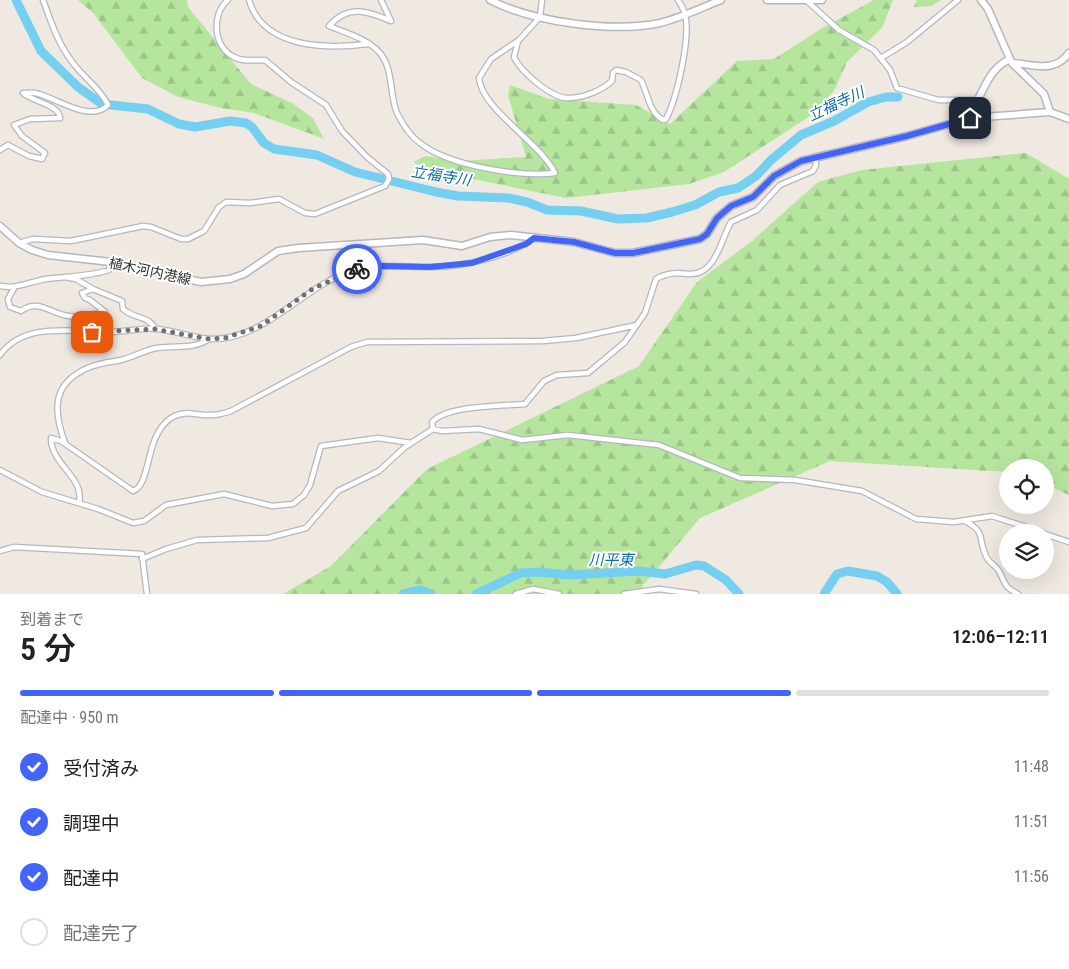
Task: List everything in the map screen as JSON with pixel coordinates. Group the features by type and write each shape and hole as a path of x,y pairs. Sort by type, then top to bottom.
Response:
{"main road":[{"path":"490,0 514,10 540,17 596,26 626,27 660,23 721,0"},
{"path":"767,0 822,0"},
{"path":"981,0 988,9 1011,61 1044,94 1050,112"},
{"path":"970,118 971,108 977,100 988,76 1011,61 1045,67 1055,66 1069,54"},
{"name":"植木河内港線","path":"0,226 20,243 32,250 48,255 110,262 201,282 230,279 244,274 278,251 423,240 462,246 490,237 511,235 574,242 615,253 633,253 700,239 707,234 717,218 731,206 753,197 774,176 815,157 907,136 970,118 1050,112 1069,119"}],"street":[{"path":"0,150 8,145 29,156 42,159 45,153 22,136 14,125 30,119 60,118 61,115 57,111 38,99 28,98 23,93 40,94 78,110 91,111 105,108 108,105 102,94 72,63 59,42 43,0"},
{"path":"20,243 33,238 71,241 142,226 151,227 180,239 188,238 204,231 220,206 226,202 250,203 279,198 305,213 315,214 385,186 389,179 388,174 367,157 342,131 320,99 291,82 265,60 234,58 226,52 221,45 216,27 218,13 228,0"},
{"path":"249,0 256,16 264,25 299,43 334,48 368,44"},
{"path":"381,0 391,21 362,10 339,18 329,26 361,38 379,51 388,67 397,113 420,143 458,162 542,174 555,172 540,152 483,94 479,78 485,65 519,40 540,17 542,0"},
{"path":"519,40 514,51 517,64 538,84 547,89 567,98 582,96 608,85 612,81 612,73 616,70 626,72 641,80 652,111 662,120 666,119 671,110 680,77 687,27 685,14 678,0"},
{"path":"881,58 907,42 958,0"},
{"path":"807,1 839,30 874,50 881,58 899,90 938,100 977,100"},
{"path":"434,429 432,422 440,416 487,407 525,404 544,381 549,378 557,375 588,373 625,342 650,302 656,279 667,274 702,272 711,264 731,222 757,210 780,184 813,171 816,165 815,157"},
{"path":"0,355 6,347 34,332 112,332 155,329 209,339 225,338 261,326 314,288 356,270 383,266 430,267 472,263 526,244 534,238"},
{"path":"0,286 14,288 44,279 93,275 109,270 110,262"},
{"path":"65,277 76,279 93,289 117,297 122,301 123,309 129,314 150,321 155,329"},
{"path":"14,288 8,299 10,307 21,311 28,306 40,305 67,316 90,316 104,311 82,294 93,289"},
{"path":"79,503 80,488 53,452 51,438 66,444 133,491 138,490 143,484 153,440 162,425 171,418 190,412 210,415 231,411 350,347 367,342 551,340 576,338 637,325"},
{"path":"66,444 58,422 57,402 60,391 69,379 92,366 121,360 155,348 199,346 209,339"},
{"path":"142,559 166,549 197,540 268,538 306,528 338,490 379,471 411,443 434,429 442,431 479,429 522,440 568,435 659,445 740,478 779,479 843,487 871,494 900,512 916,519 964,520 992,516 1019,524"},
{"path":"0,470 42,492 79,503 133,523 144,521 166,505 224,494 281,506 293,504 307,490 321,446 378,438 411,443"},
{"path":"964,520 978,528 982,536 986,557 999,571 1003,584 1018,594"},
{"path":"1054,537 1069,542"},
{"path":"0,552 14,547 142,554 146,594"},
{"path":"516,594 533,589 559,594"},
{"path":"624,594 659,589 696,594"}],"green space":[{"path":"78,0 187,0 188,7 251,84 292,103 313,118 324,139 254,113 221,108 178,97 142,78 94,14"},
{"path":"874,0 893,0 882,28 847,62 834,91 810,116 724,172 689,184 566,198 429,170 413,162 426,156 458,161 526,157 508,95 510,85 549,99 636,105 670,124 737,61 774,59 824,27"},
{"path":"917,0 941,0 931,6 914,7"},
{"path":"1026,153 1069,179 1069,495 1054,488 1054,459 999,459 999,472 830,461 700,518 636,594 283,594 331,566 427,469 639,366 697,282 752,241 818,182 862,170"}],"waterway":[{"name":"立福寺川","path":"16,0 41,51 78,87 102,104 148,109 179,124 195,127 230,121 246,123 252,127 264,143 274,149 317,155 355,172 436,192 458,196 508,198 527,202 547,210 581,211 618,219 647,218 672,212 695,205 719,192 738,188 756,176 771,160 801,135 834,121 868,102 886,97 898,97"},
{"name":"川平東","path":"476,594 521,573 538,572 571,575 639,571 665,574 696,565 704,566 726,580 739,594"},
{"name":"川平東","path":"824,594 837,574 848,571 877,576 887,582 897,594"},
{"name":"川平東","path":"403,594 420,590 430,594"}],"way so far":[{"path":"92,332 155,329 209,339 225,338 261,326 314,288 357,269"}],"route":[{"path":"357,269 391,265 456,266 472,263 526,244 534,238 574,242 615,253 633,253 700,239 707,234 723,212 731,206 753,197 774,176 801,161 907,136 970,118"}]}
